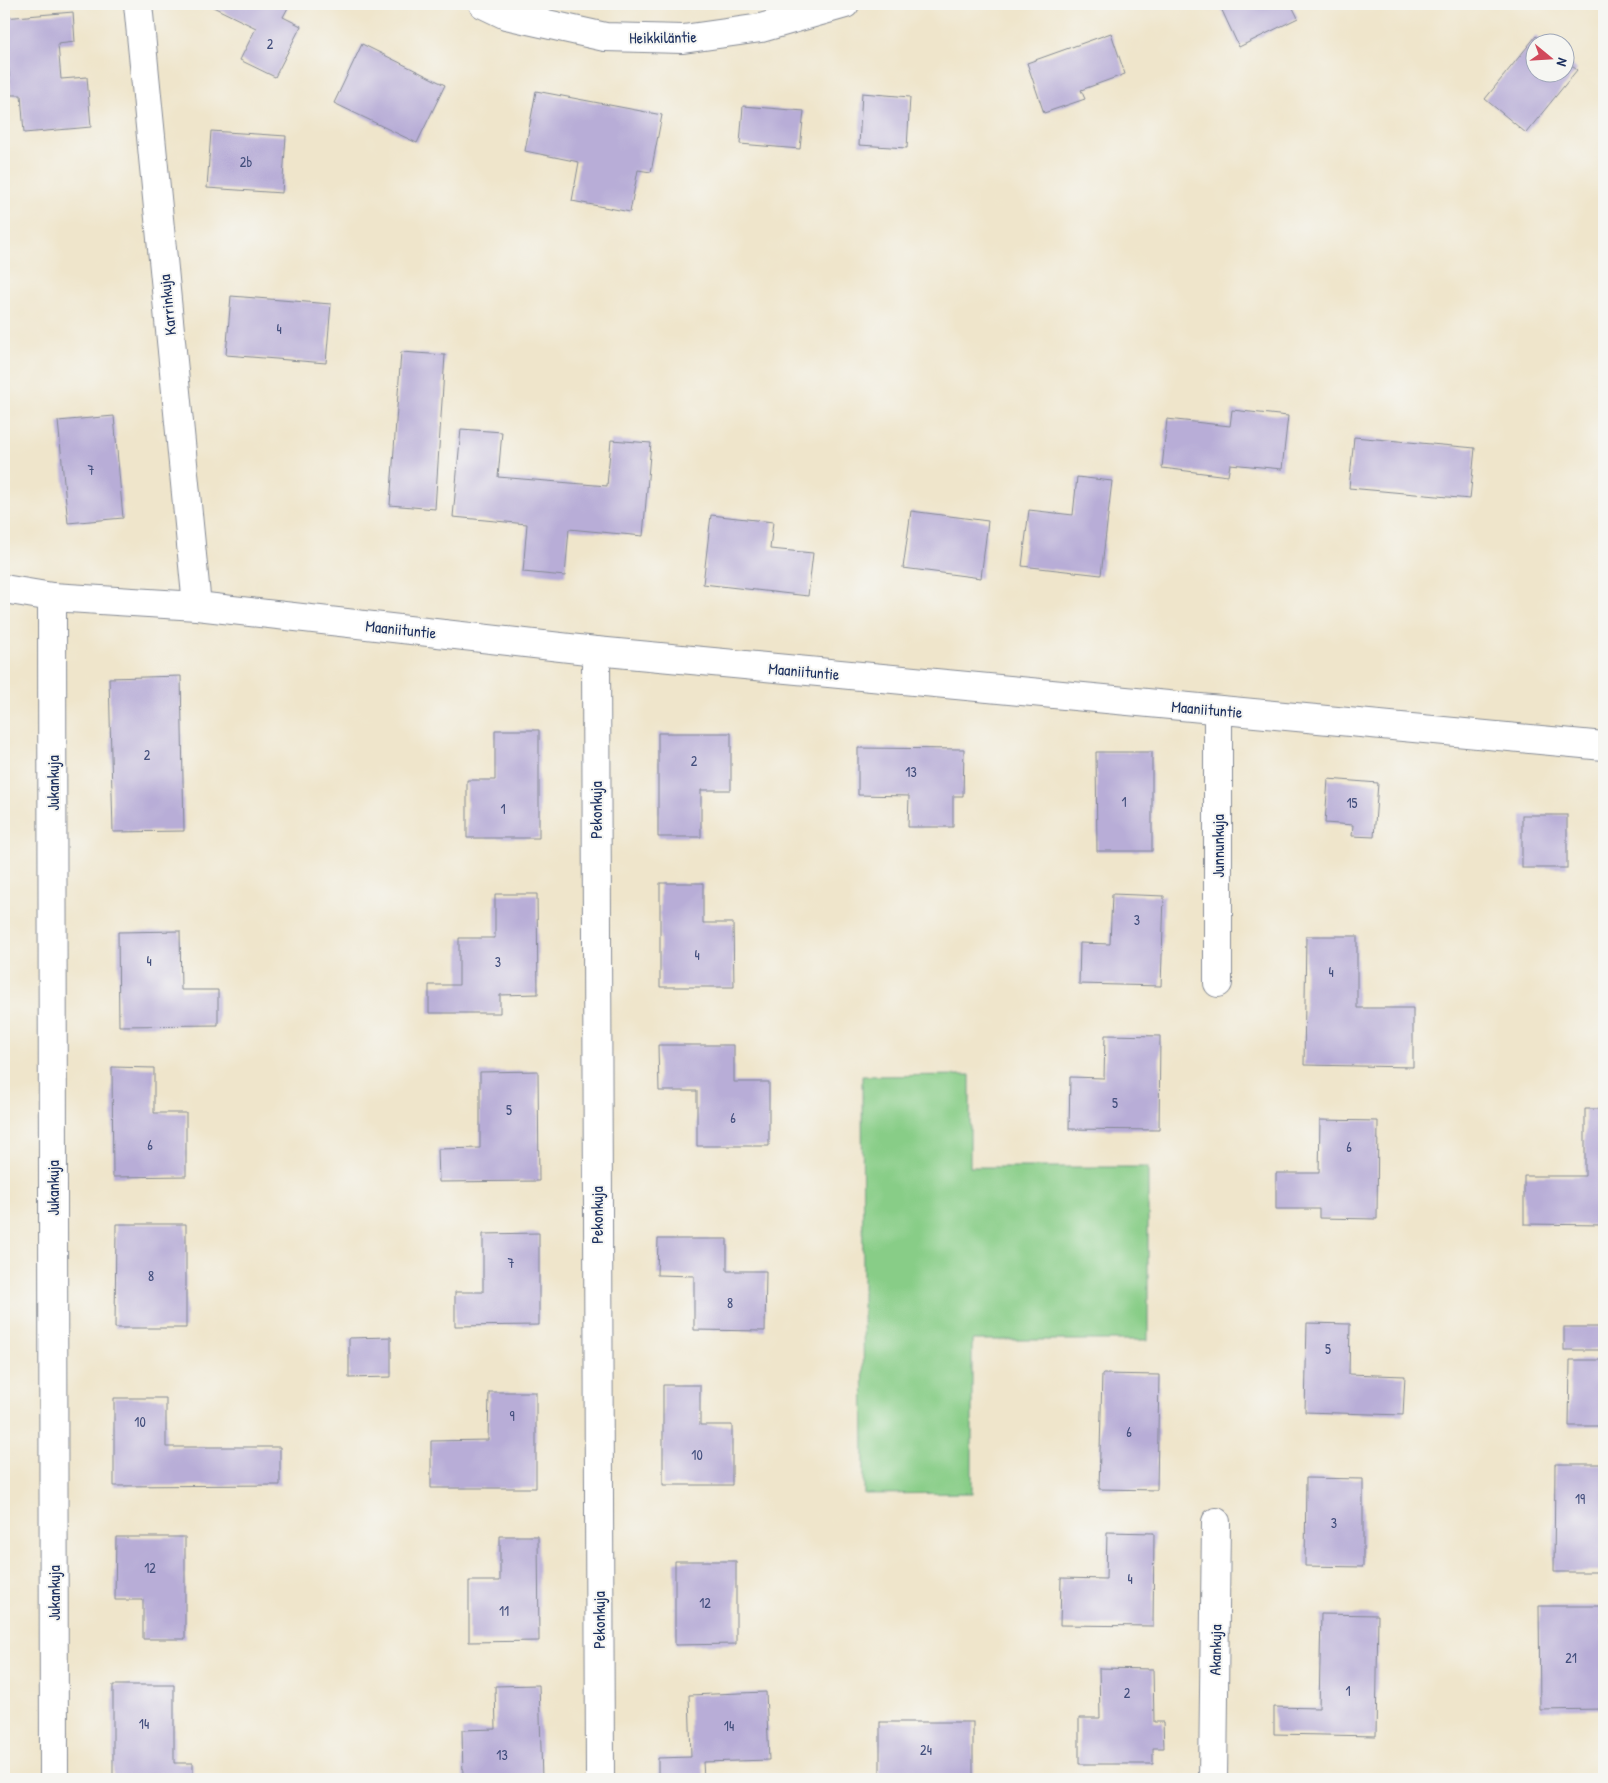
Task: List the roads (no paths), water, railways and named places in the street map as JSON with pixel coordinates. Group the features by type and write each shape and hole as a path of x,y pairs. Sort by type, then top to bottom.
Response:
{"street":[{"name":"Karrinkuja","path":"138,4 197,606"},
{"name":"Heikkiläntie","path":"483,4 506,15 605,38 683,38 761,28 845,4"},
{"name":"Maaniituntie","path":"4,589 52,597 197,606 596,651 1604,746"},
{"name":"Jukankuja","path":"52,597 54,1779"},
{"name":"Pekonkuja","path":"596,651 600,1779"},
{"name":"Junnunkuja","path":"1218,710 1218,983"},
{"name":"Akankuja","path":"1213,1779 1216,1522"}]}
